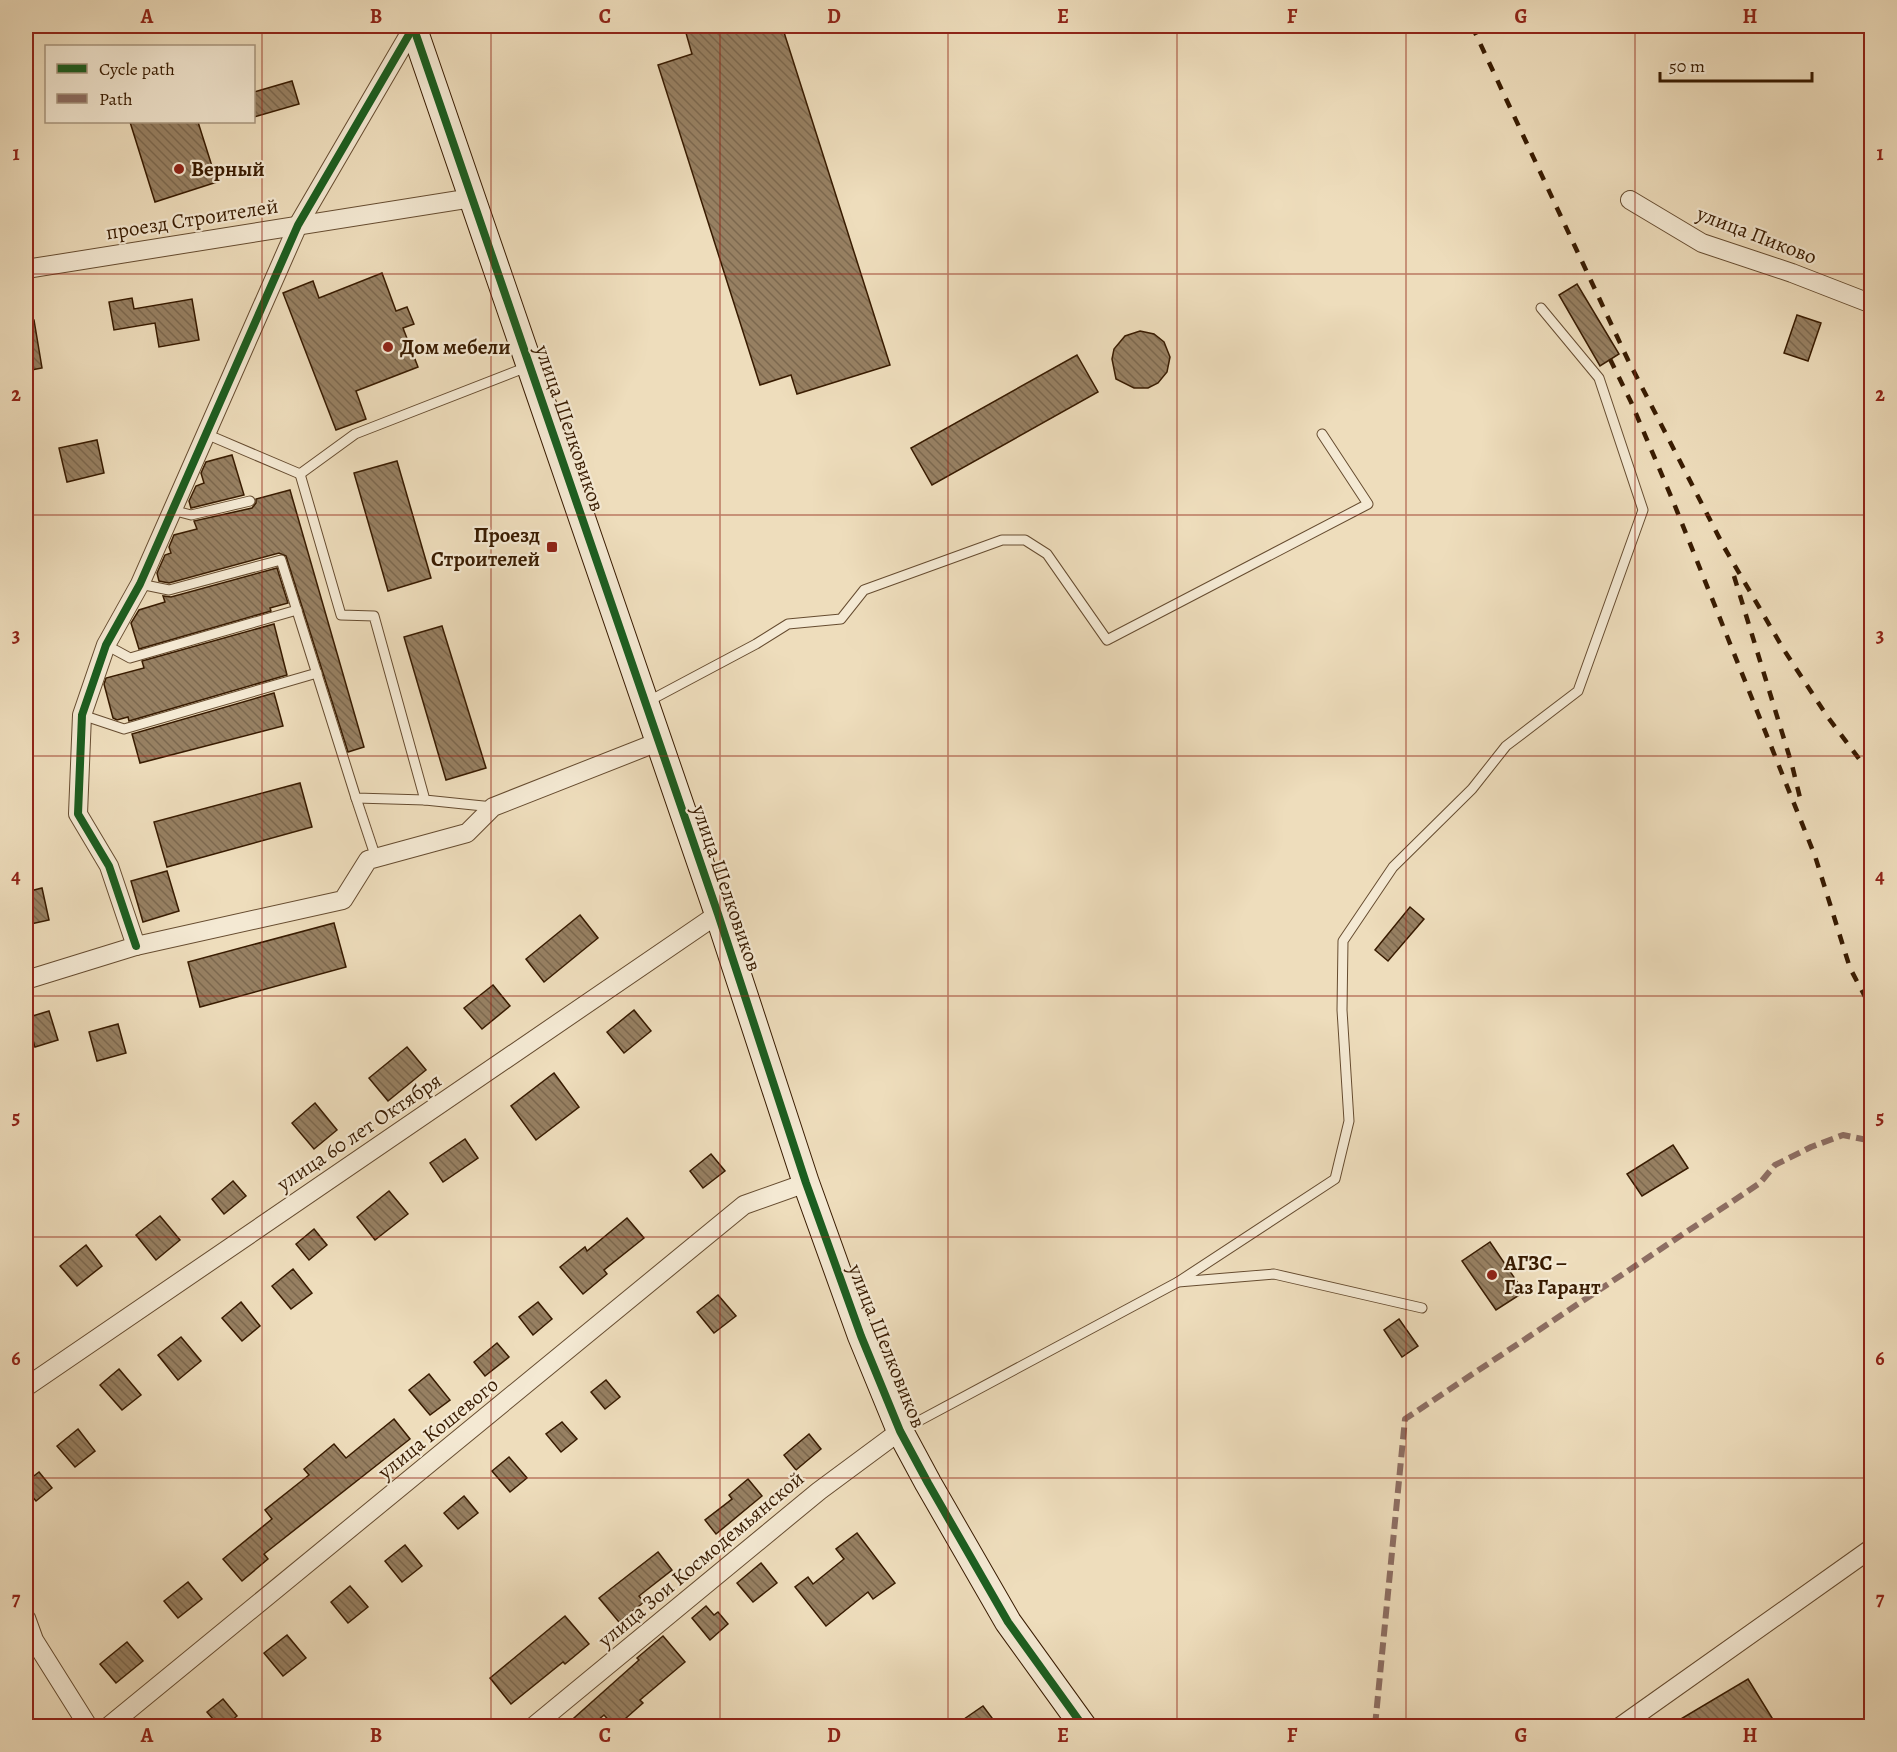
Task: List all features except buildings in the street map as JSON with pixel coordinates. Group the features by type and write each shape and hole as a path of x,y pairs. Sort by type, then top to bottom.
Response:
{"street":[{"name":"улица Шелковиков","path":"413,26 718,914 806,1183 861,1336 900,1431 1008,1622 1083,1726"},
{"path":"136,946 109,866 78,814 82,715 106,645 140,584 297,225 413,26"},
{"name":"проезд Строителей","path":"26,269 472,198"},
{"name":"улица Пиково","path":"1630,200 1702,243 1792,273 1872,304"},
{"path":"26,980 136,946 343,900 368,860 467,832 493,807 658,742"},
{"name":"улица 60 лет Октября","path":"26,1387 718,914"},
{"name":"улица Кошевого","path":"109,1726 744,1205 806,1183"},
{"name":"улица Зои Космодемьянской","path":"534,1726 819,1491 900,1431"},
{"path":"1621,1726 1872,1548"},
{"path":"26,1618 34,1640 88,1726"}],"lane":[{"path":"900,1431 1178,1282 1335,1179 1349,1121 1342,1010 1343,941 1393,867 1472,789 1506,746 1578,691 1643,510 1599,378 1541,308"},
{"path":"300,474 355,434 529,366"},
{"path":"206,434 300,474"},
{"path":"644,703 756,644 788,624 841,619 864,590 1002,540 1025,540 1047,554 1107,640 1368,504 1322,434"},
{"path":"300,474 341,615 374,616 425,800"},
{"path":"172,510 191,515 250,501"},
{"path":"140,584 169,590 281,560 376,858"},
{"path":"106,645 130,658 297,610"},
{"path":"82,715 124,729 317,673"},
{"path":"356,798 425,800 493,807"},
{"path":"1178,1282 1274,1274 1422,1308"}],"railway":[{"path":"1472,26 1628,360 1724,547 1784,650 1827,716 1872,776"},
{"path":"1610,359 1673,501 1815,856 1850,968 1872,1010"},
{"path":"1734,576 1792,765 1802,806"}],"marked path":[{"path":"1375,1726 1405,1419 1760,1183 1775,1165 1811,1147 1843,1135 1872,1141"}],"cycle path":[{"path":"413,26 718,914 806,1183 861,1336 900,1431 928,1483 1008,1622 1083,1726"},
{"path":"136,946 109,866 78,814 82,715 106,645 140,584 298,225 414,26"}],"place":[{"name":"Верный","path":"179,169"},
{"name":"Дом мебели","path":"388,347"},
{"name":"Проезд Строителей","path":"552,547"},
{"name":"АГЗС – Газ Гарант","path":"1492,1275"}]}
